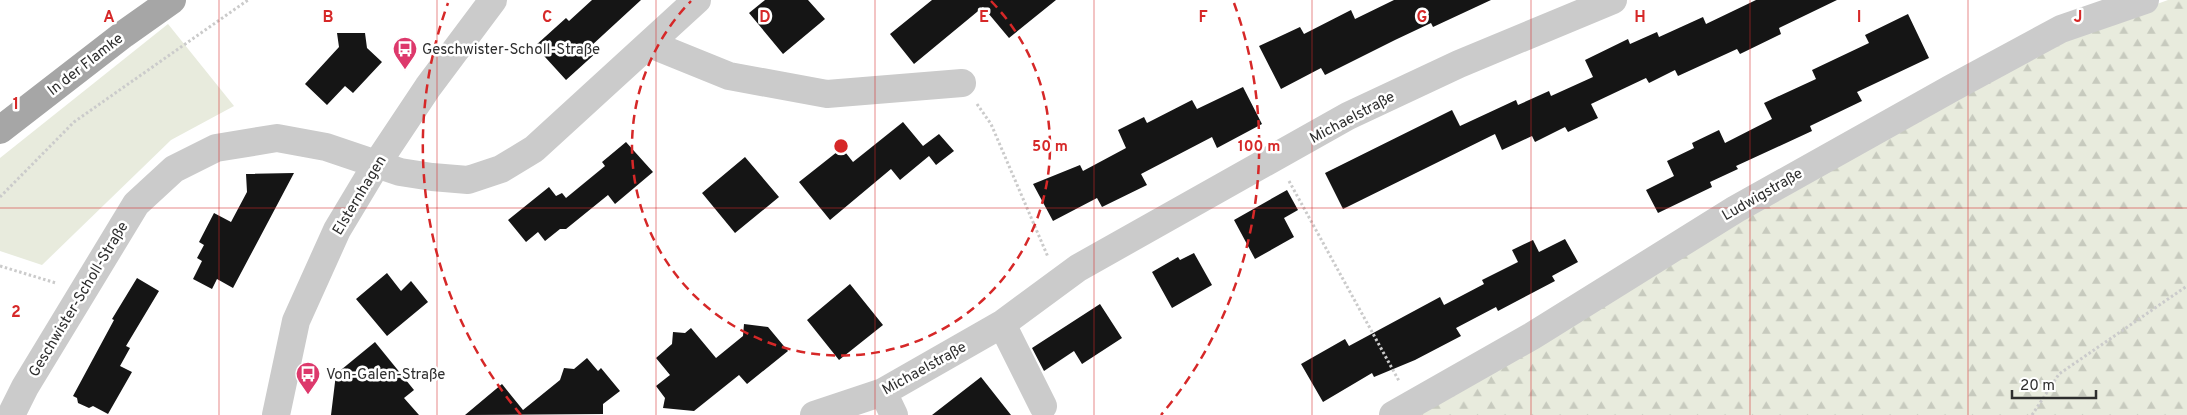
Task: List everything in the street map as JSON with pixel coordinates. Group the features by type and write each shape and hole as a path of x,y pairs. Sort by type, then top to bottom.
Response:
{"main road":[{"name":"In der Flamke","path":"0,130 124,34 172,0"}],"street":[{"name":"Elsternhagen","path":"276,415 300,313 337,230 376,165 428,87 493,0"},
{"name":"Geschwister-Scholl-Straße","path":"11,415 25,387 136,204 174,169 216,148 277,138 326,147 400,172 468,180 501,169 534,149 697,0"},
{"name":"Michaelstraße","path":"814,415 889,404 1078,268 1277,158 1348,116 1459,64 1613,0"},
{"name":"Ludwigstraße","path":"1402,410 1532,336 1736,209 1952,88 2061,29 2145,0"},
{"path":"650,44 729,76 827,94 962,83"},
{"path":"1002,324 1043,406"}],"path":[{"path":"0,196 74,122 248,0"},
{"path":"962,83 991,124 1059,282"},
{"path":"1277,158 1402,410"},
{"path":"0,266 82,292"},
{"path":"2032,415 2058,374 2187,286"}],"green space":[{"path":"2168,0 2187,0 2187,415 1412,415 1412,404 2061,39"},
{"path":"168,24 234,106 171,140 42,265 0,251 0,158"}],"building":[{"path":"592,0 641,0 591,46 597,52 566,80 535,46 566,18 569,21"},
{"path":"765,0 808,0 825,19 783,54 749,13"},
{"path":"932,0 1056,0 1009,38 983,7 914,64 890,34"},
{"path":"1394,0 1491,0 1433,27 1431,23 1325,75 1321,68 1281,89 1259,46 1300,27 1304,34 1351,10 1355,19"},
{"path":"1756,0 1837,0 1779,28 1781,34 1740,54 1737,49 1678,76 1675,70 1649,83 1646,78 1591,104 1598,118 1568,132 1565,127 1535,142 1532,136 1502,150 1495,134 1343,209 1325,173 1452,110 1460,126 1516,100 1518,105 1549,91 1551,96 1593,77 1585,60 1628,39 1630,44 1657,32 1659,37 1703,17 1706,24"},
{"path":"1908,14 1929,58 1857,92 1862,101 1810,126 1812,131 1736,166 1738,169 1710,182 1712,187 1658,213 1646,190 1674,176 1667,161 1694,148 1692,143 1719,130 1725,143 1772,119 1764,103 1816,79 1812,70 1869,43 1865,35"},
{"path":"337,33 365,33 367,48 382,62 353,93 345,86 327,105 305,84 339,47"},
{"path":"1243,87 1262,124 1217,148 1212,137 1141,174 1147,185 1102,207 1097,198 1053,221 1033,184 1080,165 1083,171 1126,148 1118,130 1144,117 1147,123 1192,100 1197,109"},
{"path":"903,122 923,146 939,134 954,151 936,165 929,156 900,180 891,169 830,220 799,182 842,148 853,162"},
{"path":"626,142 653,172 615,204 608,195 566,229 560,229 545,241 538,232 526,242 508,220 549,187 556,196 562,193 566,198 605,166 602,162"},
{"path":"745,157 779,197 735,233 702,193"},
{"path":"294,173 233,288 217,279 212,289 193,279 202,261 197,258 204,245 199,242 214,213 231,222 247,192 246,174"},
{"path":"1287,190 1298,210 1284,218 1294,237 1255,259 1234,220"},
{"path":"1565,239 1578,262 1552,276 1555,281 1498,311 1496,307 1456,328 1461,336 1415,360 1374,377 1372,373 1323,402 1301,364 1345,339 1349,346 1440,297 1444,305 1484,284 1482,280 1518,262 1512,250 1533,240 1539,252"},
{"path":"1194,253 1212,285 1172,308 1152,272 1178,257 1180,260"},
{"path":"387,273 401,291 411,281 428,302 387,336 356,299"},
{"path":"137,278 159,291 126,346 130,348 120,366 132,372 108,414 93,406 89,408 78,403 77,398 73,396 114,320 112,319"},
{"path":"850,284 883,325 839,360 807,320"},
{"path":"1100,304 1122,338 1082,364 1074,351 1044,371 1032,348"},
{"path":"744,324 768,327 788,351 747,384 739,375 694,411 663,408 665,398 656,386 670,375 656,358 672,344 673,332 685,333 691,328 716,358 743,336"},
{"path":"375,342 414,390 404,398 419,415 331,415 336,374"},
{"path":"587,358 598,371 601,368 620,391 603,404 603,414 465,415 502,384 523,410 560,380 564,368 574,369"},
{"path":"981,377 1011,415 932,415"}],"place":[{"name":"Geschwister-Scholl-Straße","path":"405,70"},
{"name":"Von-Galen-Straße","path":"308,395"}]}
